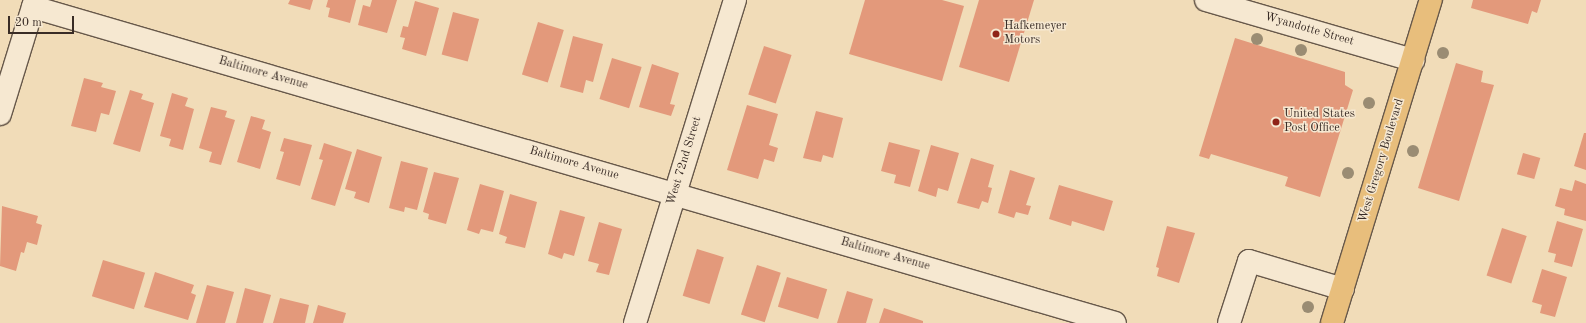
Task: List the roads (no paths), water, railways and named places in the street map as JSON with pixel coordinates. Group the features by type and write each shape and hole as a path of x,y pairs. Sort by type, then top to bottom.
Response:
{"main road":[{"name":"West Gregory Boulevard","path":"1332,323 1431,0"}],"street":[{"name":"West 72nd Street","path":"635,323 735,0"},
{"name":"Wyandotte Street","path":"1206,0 1413,60"},
{"name":"Baltimore Avenue","path":"34,4 1115,323"},
{"path":"0,114 34,4"},
{"path":"1230,323 1248,261 1343,289"}],"place":[{"name":"Hafkemeyer Motors","path":"996,34"},
{"name":"United States Post Office","path":"1276,122"}]}
